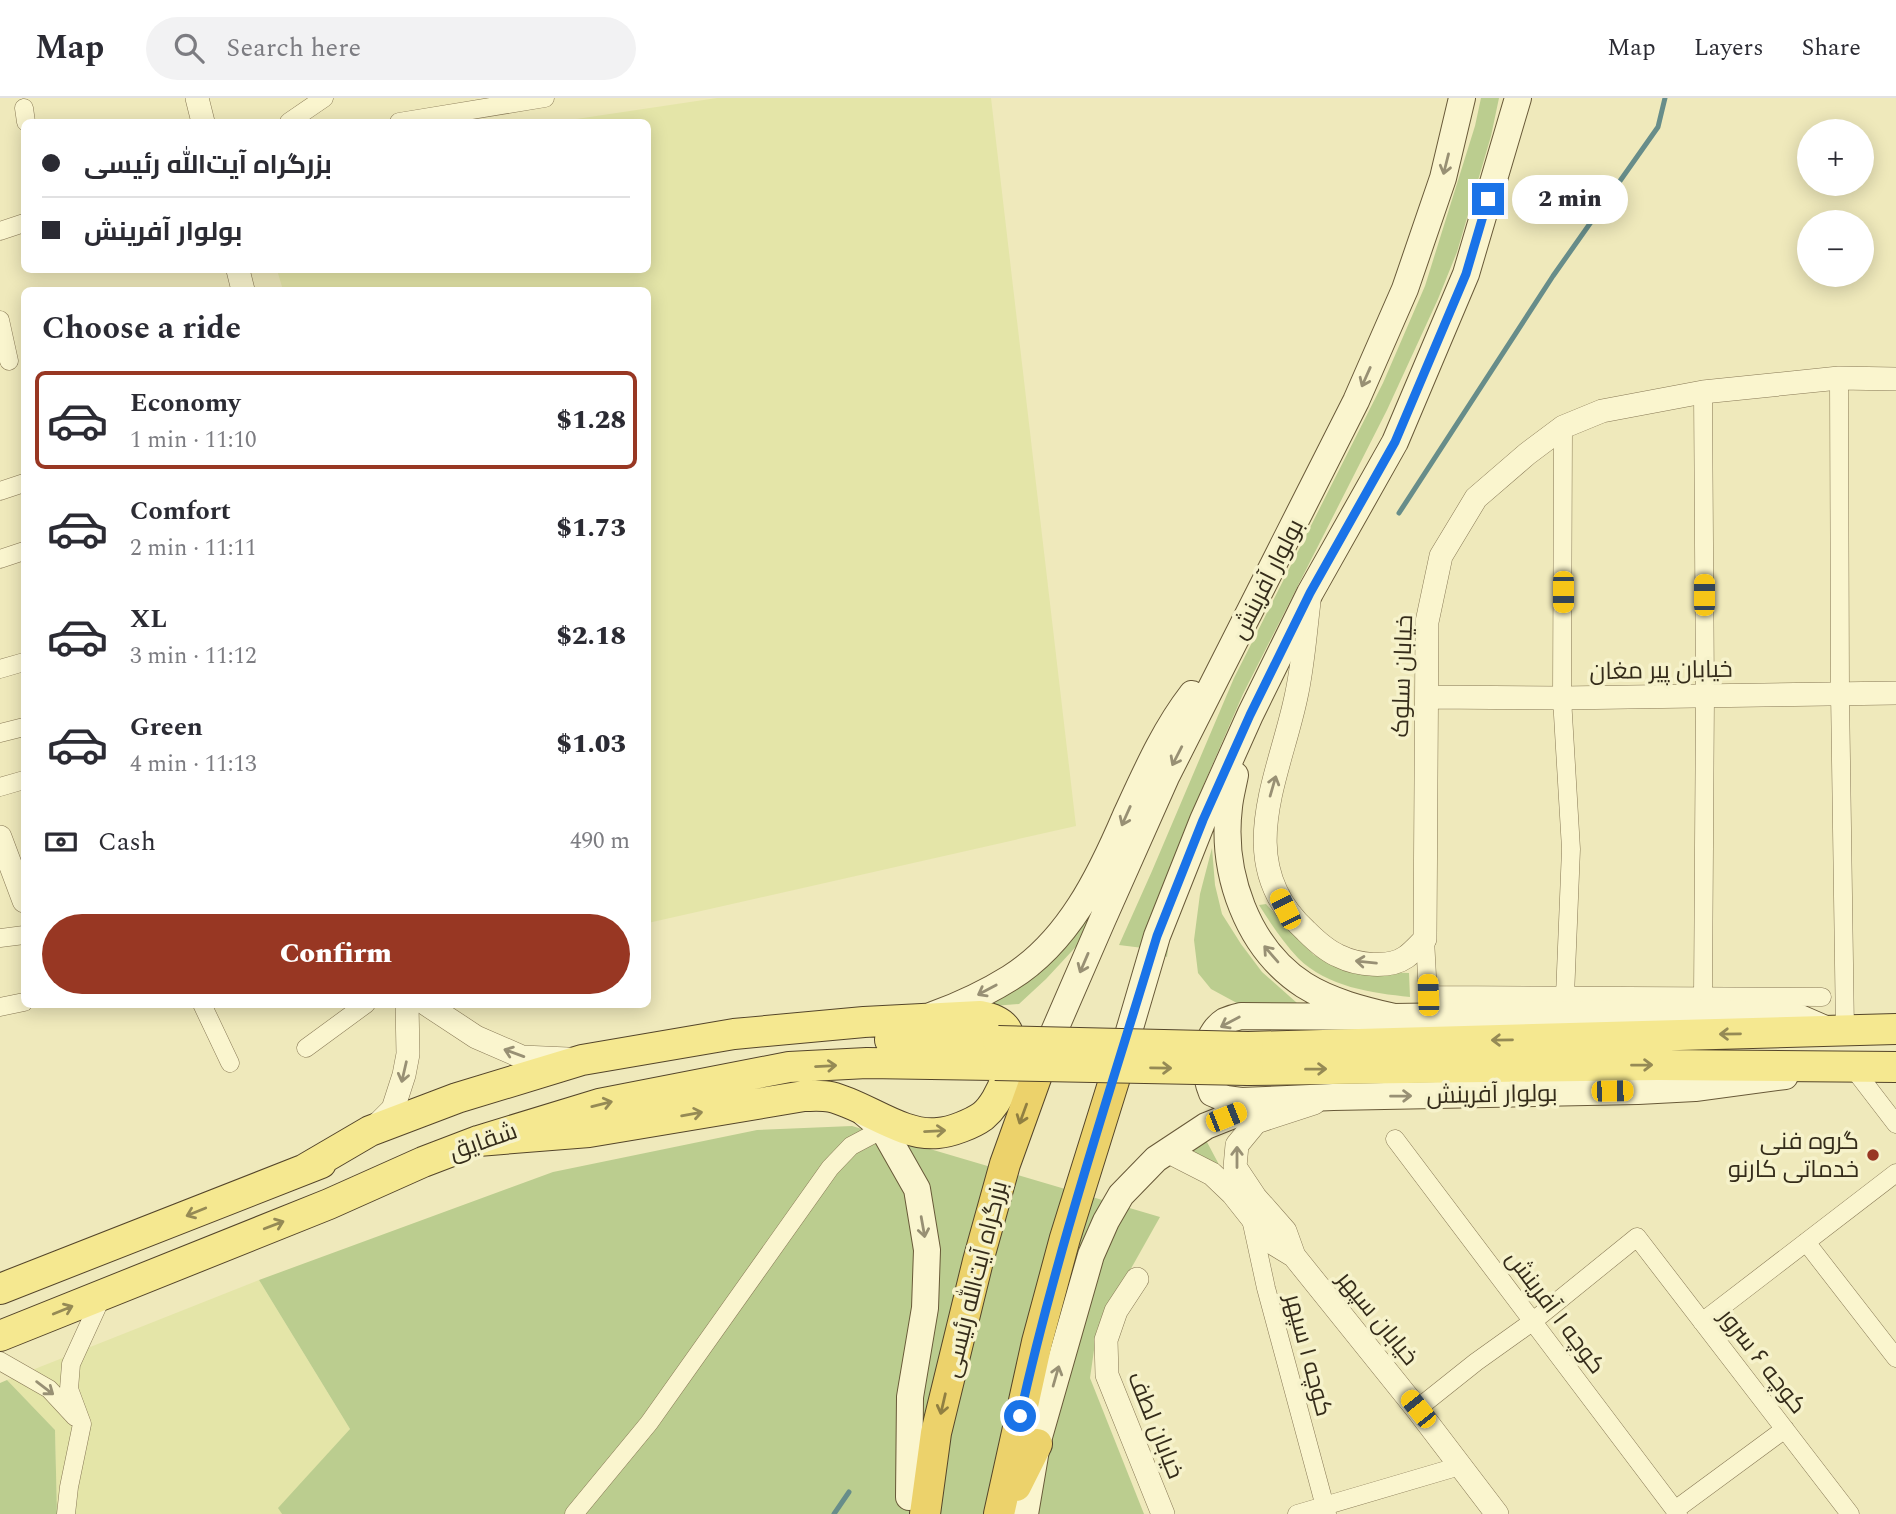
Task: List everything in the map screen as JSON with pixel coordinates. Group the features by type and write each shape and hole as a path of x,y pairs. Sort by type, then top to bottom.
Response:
{"highway":[{"name":"بزرگراه آیت‌الله رئیسی","path":"915,1508 1005,1164 1046,1050"},
{"path":"1000,1514 1037,1342 1065,1238 1122,1055"},
{"path":"1000,1514 1037,1444"}],"main road":[{"name":"بولوار آفرینش","path":"1046,1050 1167,777 1356,401 1405,289 1443,178 1462,98"},
{"name":"بولوار آفرینش","path":"1122,1055 1161,925 1203,820 1250,715 1310,593 1395,442 1466,274 1518,98"},
{"path":"923,1019 960,1004 1012,977 1046,948 1062,929 1077,910 1105,863 1140,782 1158,748 1188,699 1239,635"},
{"path":"1250,715 1228,809 1229,853 1236,895 1265,950 1304,985 1355,1007 1394,1017 1712,1012 1800,1018 1838,1032"},
{"name":"شقایق","path":"305,1169 370,1131 457,1098 582,1060 734,1034 852,1023 980,1016 996,1020 1007,1030 1011,1049 1006,1077 998,1098 982,1116 964,1126 937,1133 911,1130 857,1107"},
{"name":"بولوار آفرینش","path":"1394,1017 1241,1016 1225,1021 1214,1033 1205,1055 1206,1079 1212,1093 1241,1101 1684,1088 1853,1068"},
{"path":"996,1053 1248,1058 1896,1029"},
{"name":"شقایق","path":"0,1289 305,1169 437,1121 554,1086 787,1043 911,1039 996,1053"},
{"name":"شقایق","path":"0,1336 478,1141 599,1104 789,1068 996,1053"},
{"name":"بولوار آفرینش","path":"1248,1058 1896,1067"},
{"path":"478,1141 589,1132 804,1096 830,1097 857,1107 883,1129 917,1189 927,1250 925,1308 910,1397 915,1508"},
{"path":"1025,1514 1037,1444 1091,1255 1121,1195 1156,1158 1206,1126 1275,1099"}],"street":[{"path":"197,98 202,119"},
{"path":"293,119 324,98"},
{"path":"418,119 545,98"},
{"path":"0,231 21,224"},
{"path":"0,320 11,361"},
{"path":"1838,1032 1842,858 1839,378"},
{"name":"خیابان سلوک","path":"1425,939 1427,622 1441,556 1476,498 1563,427 1602,411 1703,392 1839,378 1896,379"},
{"path":"1703,392 1703,997"},
{"path":"1563,427 1562,698 1571,849 1565,996"},
{"path":"0,491 21,485"},
{"path":"0,559 21,552"},
{"path":"1310,593 1297,695 1269,799 1264,832 1266,863 1285,909 1313,937 1339,956 1359,963 1385,964 1405,958 1425,939"},
{"path":"0,669 21,663"},
{"name":"خیابان پیر مغان","path":"1427,697 1562,698 1896,693"},
{"path":"0,733 21,728"},
{"path":"0,787 21,781"},
{"path":"0,837 21,893"},
{"path":"0,938 21,935"},
{"path":"1425,939 1428,995 1822,997"},
{"path":"0,1007 21,1003"},
{"path":"204,1008 230,1063"},
{"path":"306,1048 361,1008"},
{"path":"370,1131 393,1109 404,1074 408,1054 407,1008"},
{"path":"432,1008 476,1037 522,1056 582,1060"},
{"path":"1853,1068 1896,1124"},
{"name":"خیابان سپهر","path":"1333,1097 1256,1122 1237,1145 1236,1167 1255,1197 1285,1231 1294,1256 1418,1409 1497,1514"},
{"path":"574,1514 649,1423 830,1168 851,1146 883,1129"},
{"name":"کوچه ۱ آفرینش","path":"1395,1139 1676,1512"},
{"name":"خیابان سپهر","path":"1167,1151 1212,1174 1233,1194 1271,1242 1294,1256"},
{"path":"1702,1322 1896,1173"},
{"name":"کوچه ۱ سپهر","path":"1250,1215 1266,1288 1325,1510"},
{"name":"کوچه ۶ سرور","path":"1532,1322 1637,1237 1850,1514"},
{"path":"1806,1242 1896,1359"},
{"name":"خیابان لطف","path":"1137,1279 1116,1311 1106,1340 1107,1375 1163,1514"},
{"path":"66,1514 82,1424 69,1390 71,1364 103,1294"},
{"path":"1418,1409 1476,1362 1532,1322"},
{"path":"0,1361 49,1389 82,1424"},
{"path":"1676,1512 1785,1430"},
{"path":"1297,1514 1325,1510 1460,1466"}],"green space":[{"path":"717,98 991,98 1076,826 651,922 651,287 282,287 278,273 651,273 651,119 576,119"},
{"path":"1481,98 1499,98 1491,136 1457,252 1387,410 1243,694 1204,784 1180,854 1167,957 1143,948 1119,945 1234,678 1383,383 1425,286 1475,126"},
{"path":"1156,764 1085,937 1019,1004 981,1007 1012,989"},
{"path":"1212,848 1215,885 1222,914 1262,972 1297,1003 1263,1010 1246,1008 1211,989 1198,973 1194,940 1200,894"},
{"path":"1266,904 1314,955 1355,971 1409,973 1410,997 1351,987 1322,976 1287,946 1259,905"},
{"path":"852,1126 1160,1217 1097,1329 1090,1378 1144,1514 282,1514 278,1508 350,1429 259,1280 553,1172 757,1130"},
{"path":"1199,1127 1224,1174 1180,1143"},
{"path":"259,1280 350,1429 279,1508 282,1514 57,1514 55,1430 7,1380"},
{"path":"7,1380 55,1430 57,1514 0,1514 0,1383"}],"waterway":[{"path":"1399,513 1553,276 1658,127 1665,98"},
{"path":"834,1514 849,1492"}],"place":[{"name":"گروه فنی خدماتی کارنو","path":"1873,1155"}],"route":[{"path":"1020,1416 1065,1238 1157,936 1174,891 1250,715 1310,593 1395,442 1466,274 1488,199"}]}
